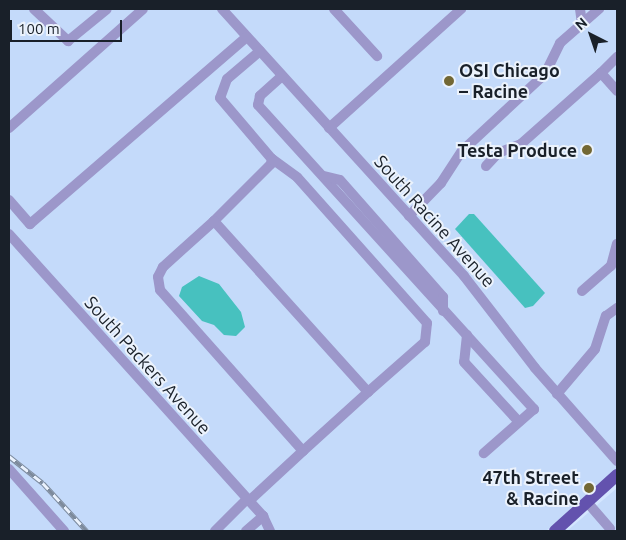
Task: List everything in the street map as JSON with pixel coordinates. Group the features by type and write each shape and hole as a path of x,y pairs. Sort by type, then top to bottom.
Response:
{"main road":[{"path":"555,531 617,475"}],"street":[{"path":"34,9 68,41 107,9"},
{"path":"9,128 143,9"},
{"name":"South Racine Avenue","path":"222,9 470,283 557,394 617,461"},
{"path":"334,9 377,56"},
{"path":"329,128 461,9"},
{"path":"580,9 582,23"},
{"path":"409,216 441,183 462,151 545,74 560,43 598,9"},
{"path":"9,200 30,224 247,37"},
{"path":"215,531 425,342 428,322 297,177 272,159 220,98 227,79 260,51"},
{"path":"486,166 498,153 521,144 617,57"},
{"path":"601,73 617,91"},
{"path":"282,76 260,96 258,105 265,106 286,137 324,176 340,180 443,297 442,311 467,335 534,409 484,453"},
{"path":"272,159 267,171 162,267 158,277 160,290 303,451"},
{"path":"214,221 368,392"},
{"name":"South Packers Avenue","path":"9,234 263,516 270,531"},
{"path":"582,291 611,266 617,244"},
{"path":"557,394 594,349 606,316 617,308"},
{"path":"467,335 464,362 519,422"},
{"path":"9,469 64,531"},
{"path":"587,502 610,528"},
{"path":"246,531 263,516"}],"shaded area":[{"path":"9,9 617,9 617,468 546,531 9,531"},
{"path":"469,214 474,214 545,293 533,306 525,308 455,229"},
{"path":"199,276 219,284 241,312 245,327 236,336 224,335 214,325 202,321 179,296 182,287"},
{"path":"617,488 617,531 567,531"}],"railway":[{"path":"9,456 43,483 87,531"}],"place":[{"name":"OSI Chicago – Racine","path":"449,81"},
{"name":"Testa Produce","path":"587,150"},
{"name":"47th Street & Racine","path":"589,488"}]}
